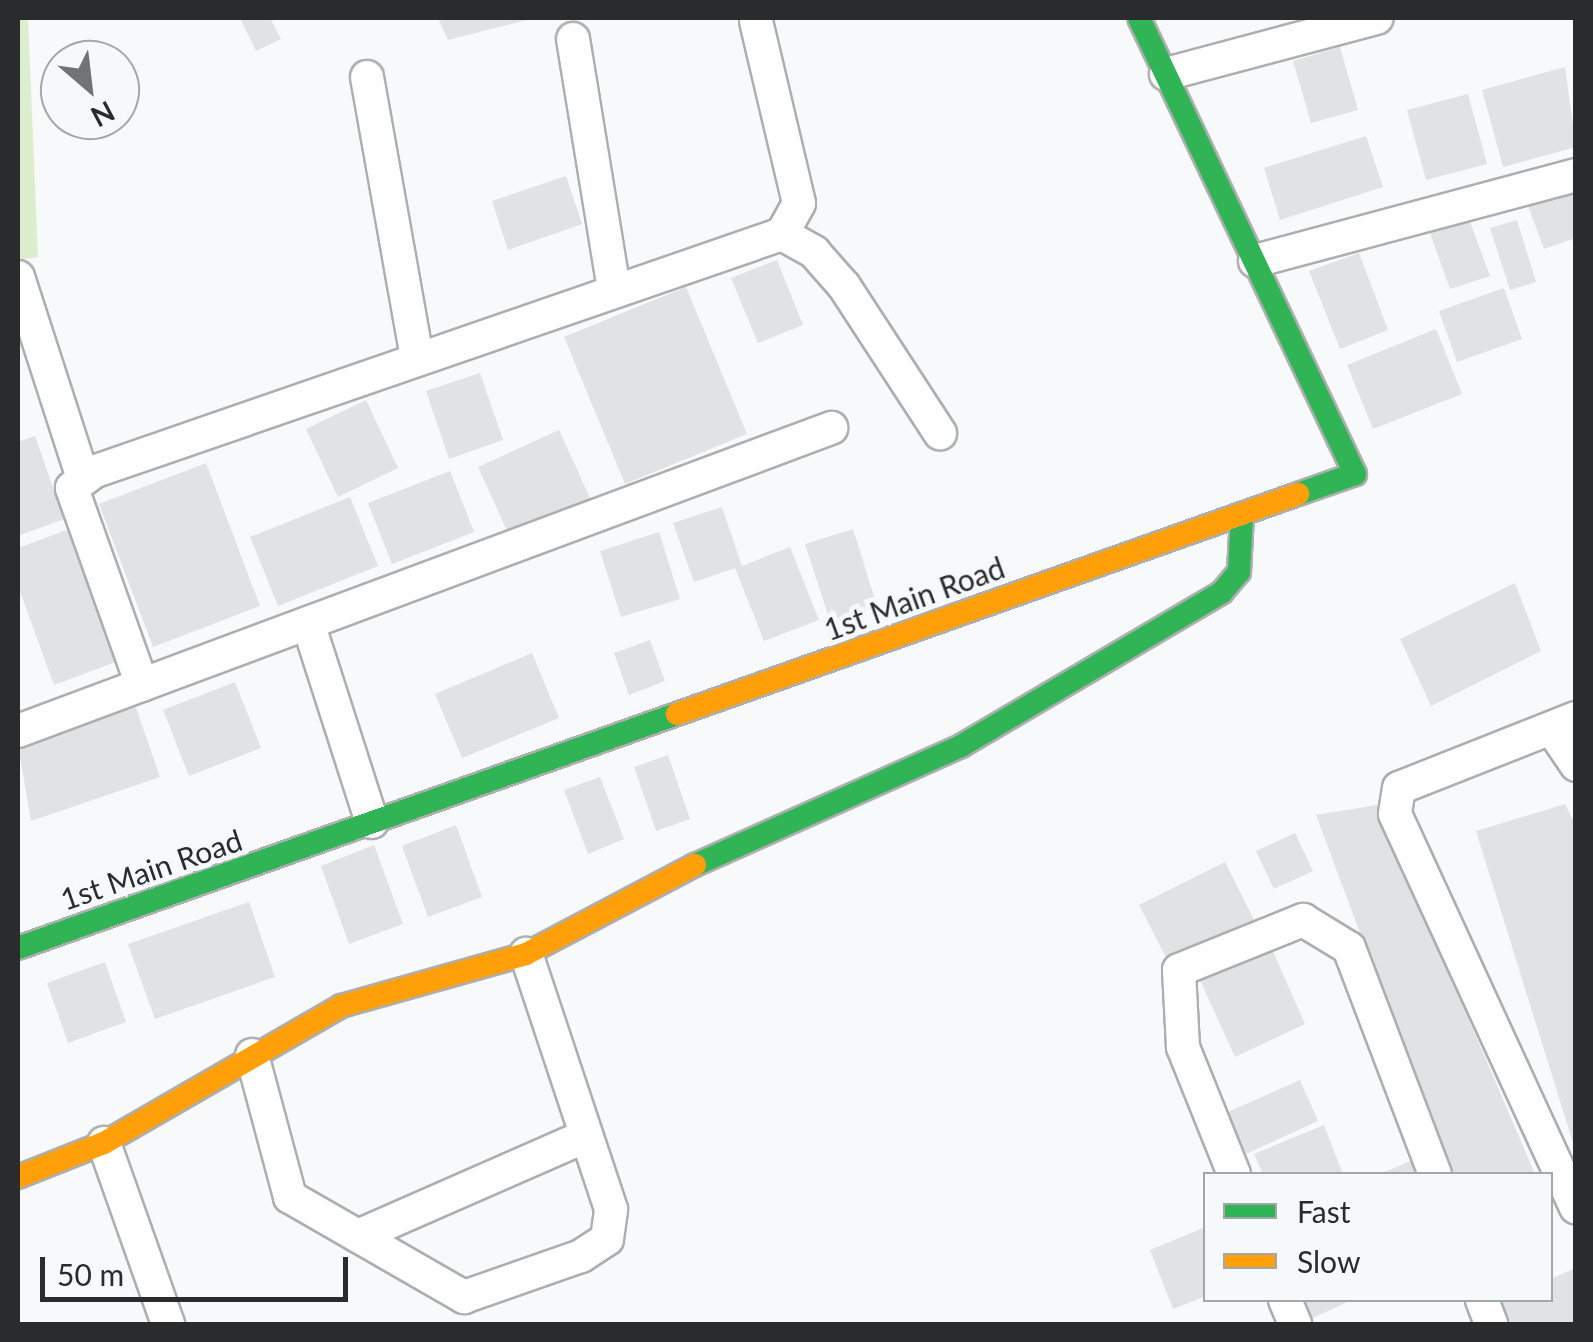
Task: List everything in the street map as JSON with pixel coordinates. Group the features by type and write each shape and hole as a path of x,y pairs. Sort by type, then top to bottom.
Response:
{"street":[{"name":"1st Main Road","path":"18,948 1355,474 1139,18"},
{"path":"1166,74 1377,18"},
{"path":"82,478 614,289 782,234 799,203 756,21"},
{"path":"573,39 614,289"},
{"path":"367,77 417,358"},
{"path":"1255,261 1576,175"},
{"path":"782,234 844,286 940,433"},
{"path":"18,276 82,478 72,500 142,685"},
{"path":"18,731 831,428"},
{"path":"18,1177 104,1143 342,1006 526,954 727,848 930,762 1222,592 1239,572 1242,514"},
{"path":"308,623 372,822"},
{"path":"1576,765 1565,725 1398,788 1395,814 1576,1207"},
{"path":"1233,1172 1183,1047 1178,970 1303,920 1349,948 1433,1172"},
{"path":"252,1056 290,1196 464,1297 581,1256 607,1239 611,1209 526,954"},
{"path":"358,1236 586,1136"},
{"path":"104,1143 168,1324"}],"green space":[{"path":"18,18 28,18 38,257 18,260"}],"building":[{"path":"240,18 270,18 281,39 256,51"},
{"path":"438,18 530,18 531,19 448,40"},
{"path":"1340,47 1358,110 1311,123 1293,61"},
{"path":"1565,67 1576,147 1503,167 1482,90"},
{"path":"1468,94 1487,164 1426,180 1407,110"},
{"path":"1366,136 1383,187 1280,220 1264,168"},
{"path":"566,176 582,224 508,250 492,201"},
{"path":"1573,189 1576,238 1544,249 1528,206"},
{"path":"1469,219 1490,276 1450,289 1430,233"},
{"path":"1517,220 1536,282 1510,290 1490,228"},
{"path":"1359,253 1388,330 1340,349 1309,271"},
{"path":"777,260 803,325 758,343 731,278"},
{"path":"686,287 747,434 625,484 564,337"},
{"path":"1504,288 1522,339 1457,362 1439,311"},
{"path":"1436,329 1462,394 1373,429 1347,365"},
{"path":"480,373 503,440 449,459 426,391"},
{"path":"366,400 398,468 338,497 306,429"},
{"path":"559,430 591,500 510,537 478,467"},
{"path":"35,436 64,519 18,536 18,442"},
{"path":"206,463 260,606 153,647 99,504"},
{"path":"450,471 474,532 392,564 368,503"},
{"path":"350,497 378,566 278,606 250,537"},
{"path":"722,507 742,566 790,547 819,620 764,641 735,568 694,582 673,523"},
{"path":"72,528 121,660 54,685 18,586 18,548"},
{"path":"853,529 877,606 830,621 805,544"},
{"path":"659,532 680,599 621,617 600,551"},
{"path":"1515,583 1541,651 1431,706 1400,639"},
{"path":"650,640 665,681 629,695 614,653"},
{"path":"532,653 559,718 462,758 435,694"},
{"path":"235,682 261,748 189,776 163,710"},
{"path":"135,705 160,777 31,821 18,745"},
{"path":"668,755 690,819 656,831 634,767"},
{"path":"600,777 624,839 588,854 564,790"},
{"path":"1565,804 1576,826 1575,1149 1476,831"},
{"path":"1377,805 1534,1172 1449,1172 1316,815"},
{"path":"456,825 482,897 428,917 402,846"},
{"path":"1295,833 1313,871 1274,889 1256,851"},
{"path":"374,845 403,924 349,944 321,866"},
{"path":"1225,862 1257,926 1172,969 1139,905"},
{"path":"249,902 275,977 155,1019 128,944"},
{"path":"1271,947 1305,1024 1235,1057 1200,980"},
{"path":"105,962 126,1022 68,1043 47,983"},
{"path":"1300,1080 1318,1121 1246,1154 1228,1112"},
{"path":"1324,1125 1342,1172 1262,1172 1254,1154"},
{"path":"1412,1160 1418,1172 1385,1172"},
{"path":"1203,1228 1203,1297 1173,1309 1150,1250"},
{"path":"1576,1268 1576,1324 1511,1324 1501,1302 1553,1302 1553,1278"},
{"path":"1293,1302 1348,1302 1302,1323"}],"traffic: fast":[{"path":"1139,18 1355,474 1298,494"},
{"path":"695,865 961,746 1222,592 1239,572 1242,514"},
{"path":"18,948 677,714"}],"traffic: slow":[{"path":"677,714 1298,494"},
{"path":"18,1177 104,1143 341,1006 526,954 695,865"}]}
